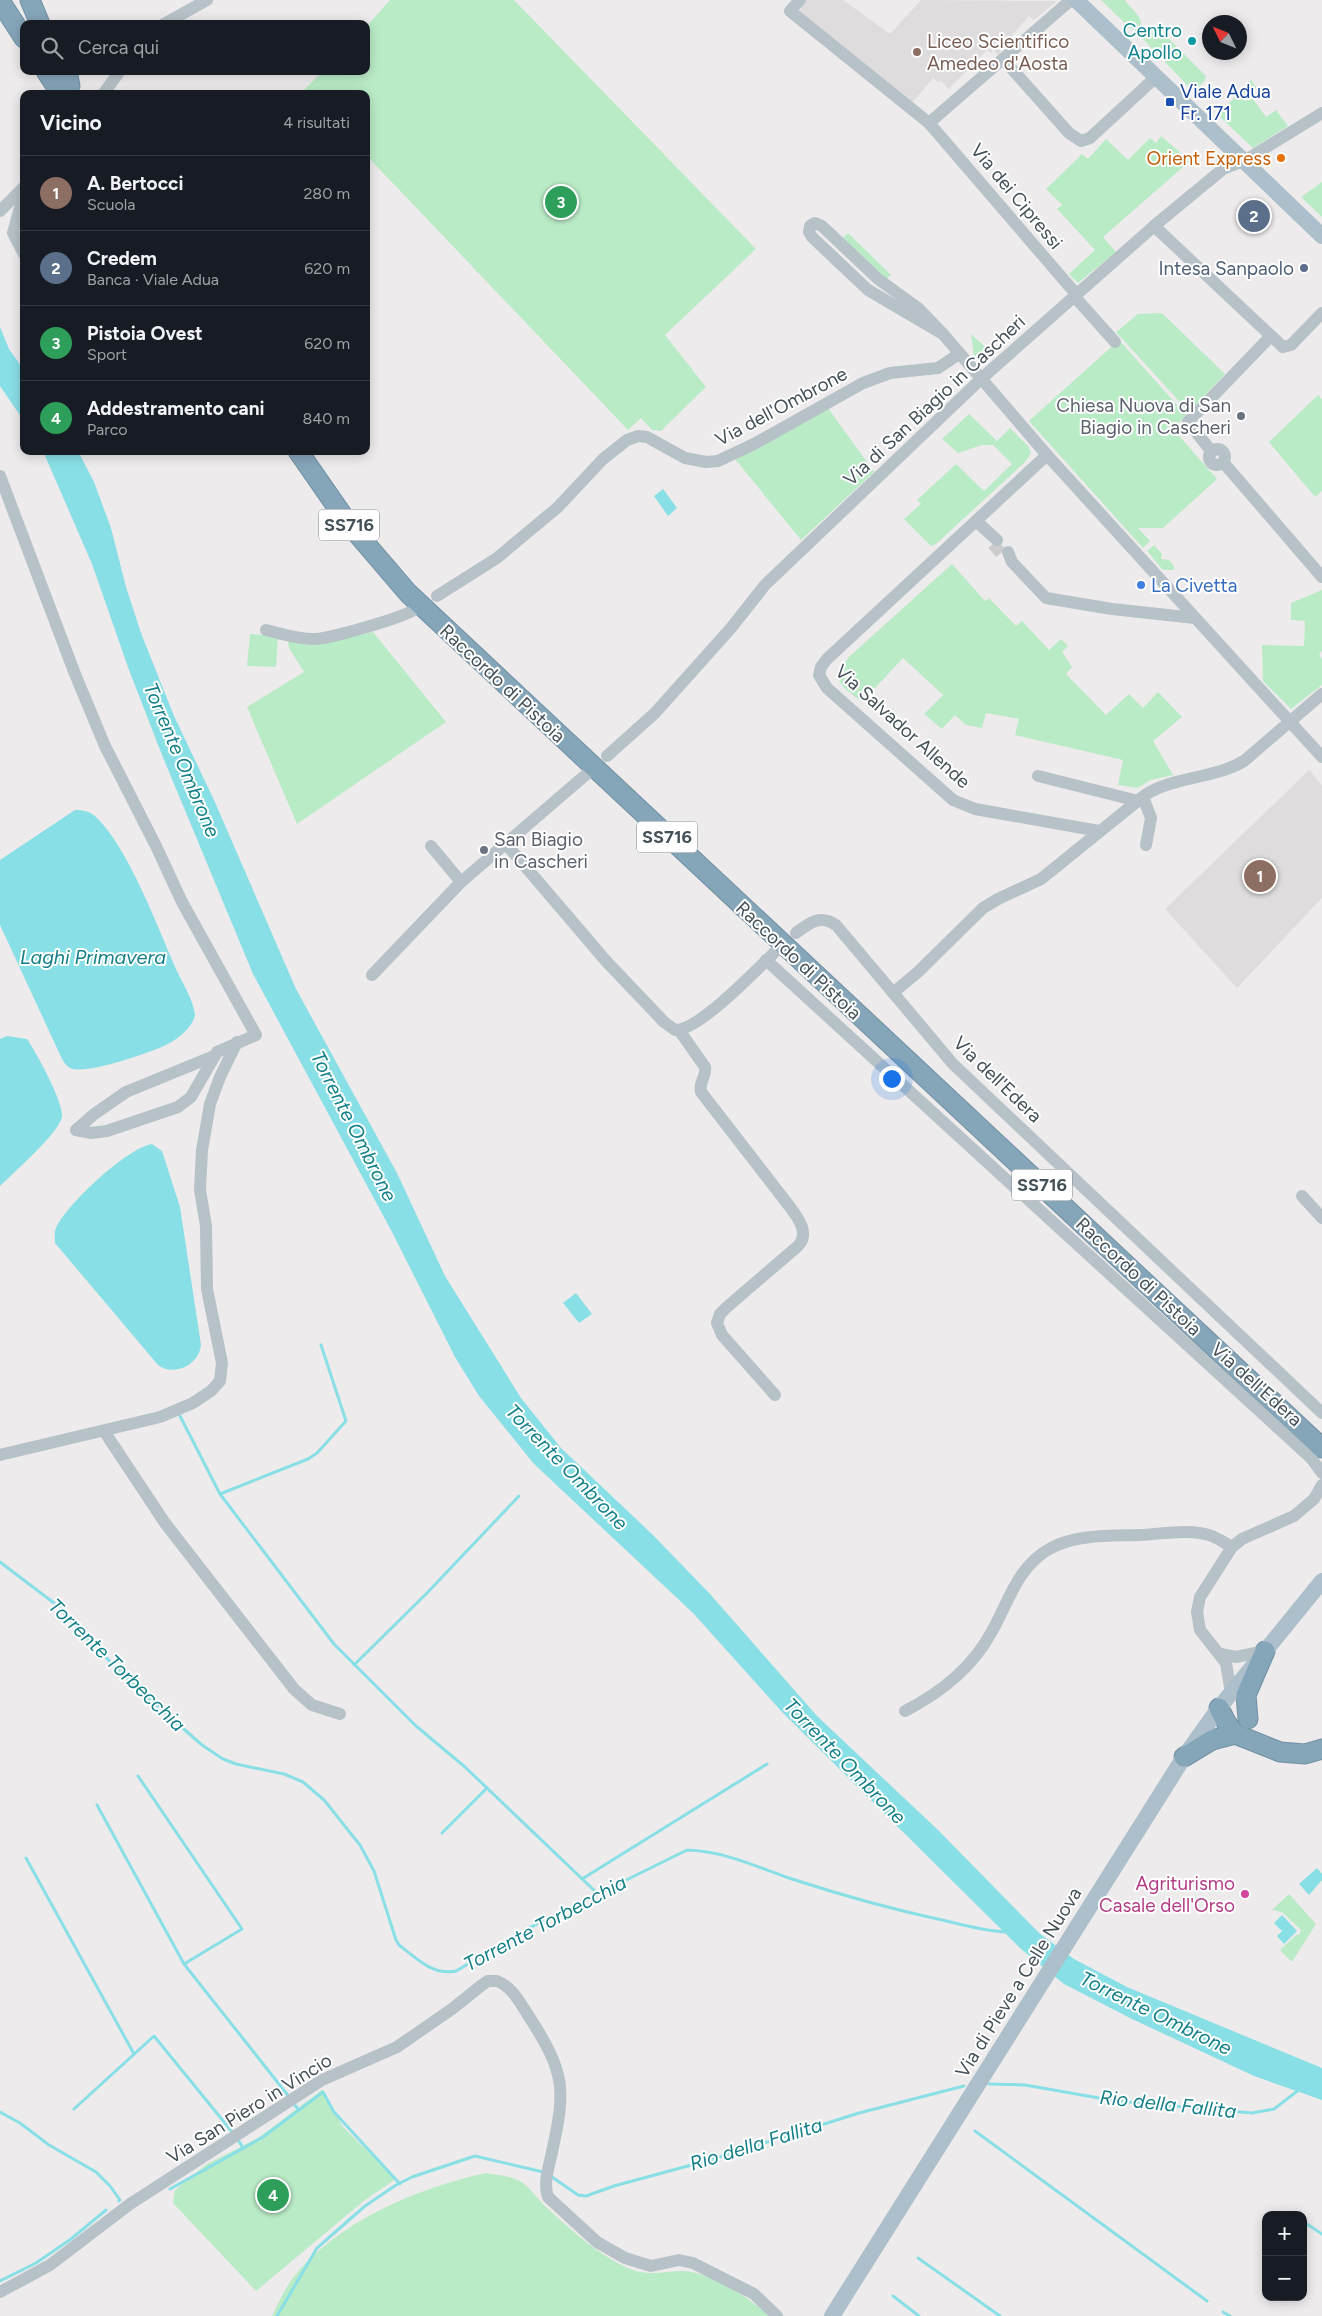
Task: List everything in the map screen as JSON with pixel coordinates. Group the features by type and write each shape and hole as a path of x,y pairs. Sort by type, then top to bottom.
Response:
{"highway":[{"path":"12,0 13,17"},
{"path":"30,0 38,20"},
{"path":"0,1 13,17 20,30"},
{"path":"53,75 66,83"},
{"name":"Raccordo di Pistoia","path":"301,455 348,523 408,593 1322,1448"},
{"name":"Raccordo di Pistoia","path":"314,455 358,518 418,586 596,755 1322,1432"},
{"path":"1248,1719 1246,1695 1265,1650"},
{"path":"1219,1708 1237,1712 1248,1719 1274,1750"},
{"path":"1219,1708 1235,1734 1274,1750 1296,1755 1322,1749"},
{"path":"1184,1757 1212,1740 1235,1734"}],"main road":[{"path":"1076,0 1322,236"},
{"name":"Via di Pieve a Celle Nuova","path":"832,2316 1184,1757 1219,1708 1322,1581"}],"street":[{"path":"171,20 207,0"},
{"name":"Via dei Cipressi","path":"800,0 790,11 929,123 1115,342"},
{"path":"929,123 1071,0"},
{"path":"1004,59 1069,133 1081,141 1090,138 1156,77"},
{"path":"106,90 117,75"},
{"name":"Via di San Biagio in Cascheri","path":"607,756 655,713 731,628 765,585 981,379 1154,226 1223,169 1244,161 1322,113"},
{"path":"0,211 20,191"},
{"path":"20,208 13,233 20,246"},
{"path":"942,334 868,290 811,236 809,230 811,225 816,223 822,226 861,264 915,306 942,334 1047,455 1322,758"},
{"path":"1154,226 1282,346 1288,347 1322,313"},
{"path":"851,275 861,264"},
{"path":"1271,336 1188,422 1212,452 1217,449 1223,452 1225,458 1223,462 1322,577"},
{"name":"Via dell'Ombrone","path":"436,596 497,558 571,494 610,452 627,440 638,436 647,437 685,458 706,462 718,461 754,444 871,380 890,373 938,368 959,354"},
{"name":"Via Salvador Allende","path":"1047,455 979,525 827,659 819,671 820,680 953,800 975,809 1099,832"},
{"path":"0,476 68,656 105,746 182,902 256,1035 220,1050 214,1056 191,1097 178,1107 107,1131 91,1133 76,1130 93,1115 126,1092 214,1056"},
{"path":"979,525 995,542"},
{"path":"1007,556 1046,598 1112,609 1195,618"},
{"path":"1158,615 1179,600"},
{"path":"266,630 299,638 323,638 402,615 416,609"},
{"path":"894,992 914,976 984,908 998,899 1041,879 1140,799 1159,788 1238,765 1252,756 1322,694"},
{"path":"372,975 461,882 589,772"},
{"path":"1038,776 1140,799 1151,818 1146,846"},
{"path":"506,844 622,979 672,1029 679,1030 691,1025 725,999 778,949"},
{"path":"431,846 461,882"},
{"name":"Via dell'Edera","path":"796,933 816,920 832,922 854,944 953,1064 1322,1413"},
{"name":"Via dell'Edera","path":"766,960 1311,1458 1322,1473"},
{"path":"679,1030 705,1067 706,1073 700,1085 701,1092 790,1207 798,1218 804,1232 802,1242 727,1307 720,1314 716,1323 722,1335 775,1395"},
{"path":"0,1455 104,1431 180,1410 205,1395 220,1381 223,1371 221,1354 206,1285 207,1245 200,1190 202,1150 214,1091 237,1042"},
{"path":"1302,1196 1322,1218"},
{"path":"104,1431 165,1523 294,1689 312,1705 340,1714"},
{"path":"1231,1693 1228,1667 1221,1654 1200,1630 1198,1604 1206,1584 1232,1547 1242,1539 1294,1516 1314,1499 1322,1485"},
{"path":"905,1711 940,1691 973,1658 991,1634 1015,1584 1030,1565 1052,1547 1073,1541 1114,1536 1191,1533 1211,1536 1232,1547"},
{"path":"1221,1654 1243,1656 1265,1650"},
{"name":"Via San Piero in Vincio","path":"0,2292 50,2265 130,2204 322,2080 397,2047 452,2009 482,1985 498,1981 515,1995 550,2051 559,2075 561,2108 546,2179 548,2198 597,2242 625,2258 651,2266 679,2260 693,2263 754,2294 777,2316"}],"shaded area":[{"name":"Liceo Scientifico Amedeo d'Aosta","path":"806,0 843,0 890,34 921,0 1057,1 1034,20 1029,16 1000,49 1001,51 998,55 993,50 991,53 987,50 949,89 940,80 938,82 933,78 912,103 799,12"},
{"path":"1309,770 1322,785 1322,898 1237,988 1165,909"}],"green space":[{"path":"390,0 514,0 756,249 665,335 706,387 661,431 652,430 641,418 628,430 370,159 370,90 304,90 319,75 370,75 370,22"},
{"path":"1101,0 1125,0 1140,18 1140,26 1137,30 1131,29"},
{"path":"1150,29 1161,31 1206,76 1205,80 1194,92 1142,38 1142,32"},
{"path":"1251,80 1257,88 1249,94 1266,117 1276,110 1288,126 1253,148 1218,115"},
{"path":"1161,136 1190,161 1103,237 1116,252 1078,283 1069,274 1095,250 1057,209 1062,205 1046,189 1082,154 1088,159 1106,139 1128,160 1150,138 1156,143"},
{"path":"1322,182 1322,217 1301,197"},
{"path":"848,233 891,275 886,279 842,239"},
{"path":"1162,313 1225,374 1189,412 1116,332 1138,314"},
{"path":"971,334 993,354 988,359 977,360 974,357"},
{"path":"1119,340 1186,415 1173,429 1217,479 1163,528 1138,528 1150,541 1143,548 1029,421"},
{"path":"1318,395 1322,399 1322,491 1315,497 1269,442"},
{"path":"828,408 874,472 801,540 735,459"},
{"path":"969,414 997,441 1010,428 1028,446 1031,453 1026,461 936,544 931,546 904,519 921,504 917,500 956,464 984,491 1012,464 993,445 982,445 958,453 942,439"},
{"path":"1154,545 1162,554 1161,559 1169,560 1174,566 1174,570 1163,570 1147,551"},
{"path":"952,564 985,601 989,598 1016,626 1022,621 1049,650 1061,639 1068,646 1062,652 1072,667 1066,674 1106,715 1129,694 1143,708 1158,692 1182,717 1153,741 1173,775 1151,780 1137,788 1118,785 1123,760 1015,735 1019,719 986,713 982,728 966,725 955,715 942,729 924,714 943,695 903,658 862,702 843,687 839,677 840,671 850,656"},
{"path":"1322,590 1322,651 1319,654 1322,659 1322,685 1291,709 1263,681 1262,645 1304,646 1305,621 1291,620 1291,603"},
{"path":"373,632 446,722 297,824 247,707 304,672 289,648 288,641 325,643"},
{"path":"250,634 278,636 276,667 247,666"},
{"path":"1289,1894 1316,1924 1292,1962 1280,1950 1296,1935 1300,1934 1301,1930 1282,1912 1272,1910"},
{"path":"322,2090 343,2127 396,2179 365,2200 256,2291 173,2203 175,2190 207,2164 258,2138"},
{"path":"486,2173 510,2177 523,2183 575,2233 609,2258 633,2270 645,2273 693,2272 729,2287 762,2309 769,2316 272,2316 292,2279 331,2240 380,2210 406,2198"}],"water":[{"path":"0,327 9,349 20,364 20,415 0,386"},
{"name":"Torrente Ombrone","path":"45,455 80,455 94,482 111,528 126,587 141,633 174,716 214,800 296,989 397,1173 445,1276 521,1398 561,1448 653,1535 710,1594 817,1716 937,1829 1039,1933 1074,1959 1127,1987 1322,2068 1322,2100 1254,2076 1132,2019 1064,1984 1021,1949 782,1712 693,1613 534,1464 479,1396 455,1357 392,1232 253,974 162,755 129,670 92,564"},
{"path":"663,489 677,508 668,516 654,496"},
{"name":"Laghi Primavera","path":"75,810 86,811 94,815 108,830 131,867 190,997 195,1015 194,1020 184,1033 166,1045 120,1062 81,1069 70,1068 62,1059 0,925 0,860"},
{"path":"7,1036 27,1039 43,1066 59,1101 62,1117 53,1133 0,1186 0,1039"},
{"path":"152,1144 162,1151 180,1207 201,1345 196,1358 191,1363 185,1367 171,1370 158,1365 55,1243 56,1228 72,1205 99,1178 128,1155"},
{"path":"576,1293 592,1314 579,1323 563,1303"},
{"path":"1317,1868 1322,1874 1322,1880 1309,1895 1299,1884"},
{"path":"1282,1915 1297,1931 1284,1944 1277,1936 1282,1931 1274,1923"}],"waterway":[{"path":"220,1494 308,1459 317,1453 346,1421 321,1345"},
{"path":"180,1416 220,1494 334,1644 416,1726 465,1767 598,1894"},
{"path":"354,1665 427,1593 519,1496"},
{"name":"Torrente Torbecchia","path":"0,1562 58,1606 80,1632 136,1687 202,1745 223,1759 236,1764 284,1774 303,1782 324,1800 360,1845 374,1871 399,1945 425,1965 440,1971 456,1971 531,1927 687,1850 727,1856 810,1885 885,1906 974,1928 1005,1932"},
{"path":"582,1879 767,1764"},
{"path":"138,1776 242,1929 184,1964"},
{"path":"442,1833 487,1788"},
{"path":"97,1805 184,1964 290,2098"},
{"path":"26,1858 134,2054"},
{"path":"74,2109 154,2036 233,2133"},
{"name":"Rio della Fallita","path":"989,2084 1025,2085 1116,2101 1252,2113 1274,2109 1300,2089"},
{"name":"Rio della Fallita","path":"552,2177 578,2195 586,2196 614,2186 710,2160 859,2113 964,2086"},
{"path":"170,2189 263,2137 323,2092 334,2112 400,2184"},
{"path":"293,2103 299,2110"},
{"path":"0,2112 20,2123 49,2145 96,2172 110,2186 119,2201"},
{"path":"975,2131 1207,2301"},
{"path":"237,2138 243,2148"},
{"name":"Rio della Fallita","path":"277,2316 317,2248 365,2206 396,2185 412,2177 475,2156 543,2172"},
{"path":"0,2281 36,2263 71,2239 106,2210"},
{"path":"1307,2224 1322,2234"},
{"path":"918,2258 1000,2316"},
{"path":"893,2296 919,2316"},
{"path":"1223,2312 1230,2316"}],"tunnel":[{"path":"993,544 1003,556"}],"place":[{"name":"Centro Apollo","path":"1192,41"},
{"name":"Liceo Scientifico Amedeo d'Aosta","path":"917,52"},
{"name":"Viale Adua Fr. 171","path":"1170,102"},
{"name":"Orient Express","path":"1281,158"},
{"name":"Pistoia Ovest","path":"561,202"},
{"name":"Credem","path":"1254,216"},
{"name":"Intesa Sanpaolo","path":"1304,268"},
{"name":"Chiesa Nuova di San Biagio in Cascheri","path":"1241,416"},
{"name":"La Civetta","path":"1141,585"},
{"name":"San Biagio in Cascheri","path":"484,850"},
{"name":"A. Bertocci","path":"1260,876"},
{"name":"Agriturismo Casale dell'Orso","path":"1245,1894"},
{"name":"Addestramento cani","path":"273,2195"}]}
